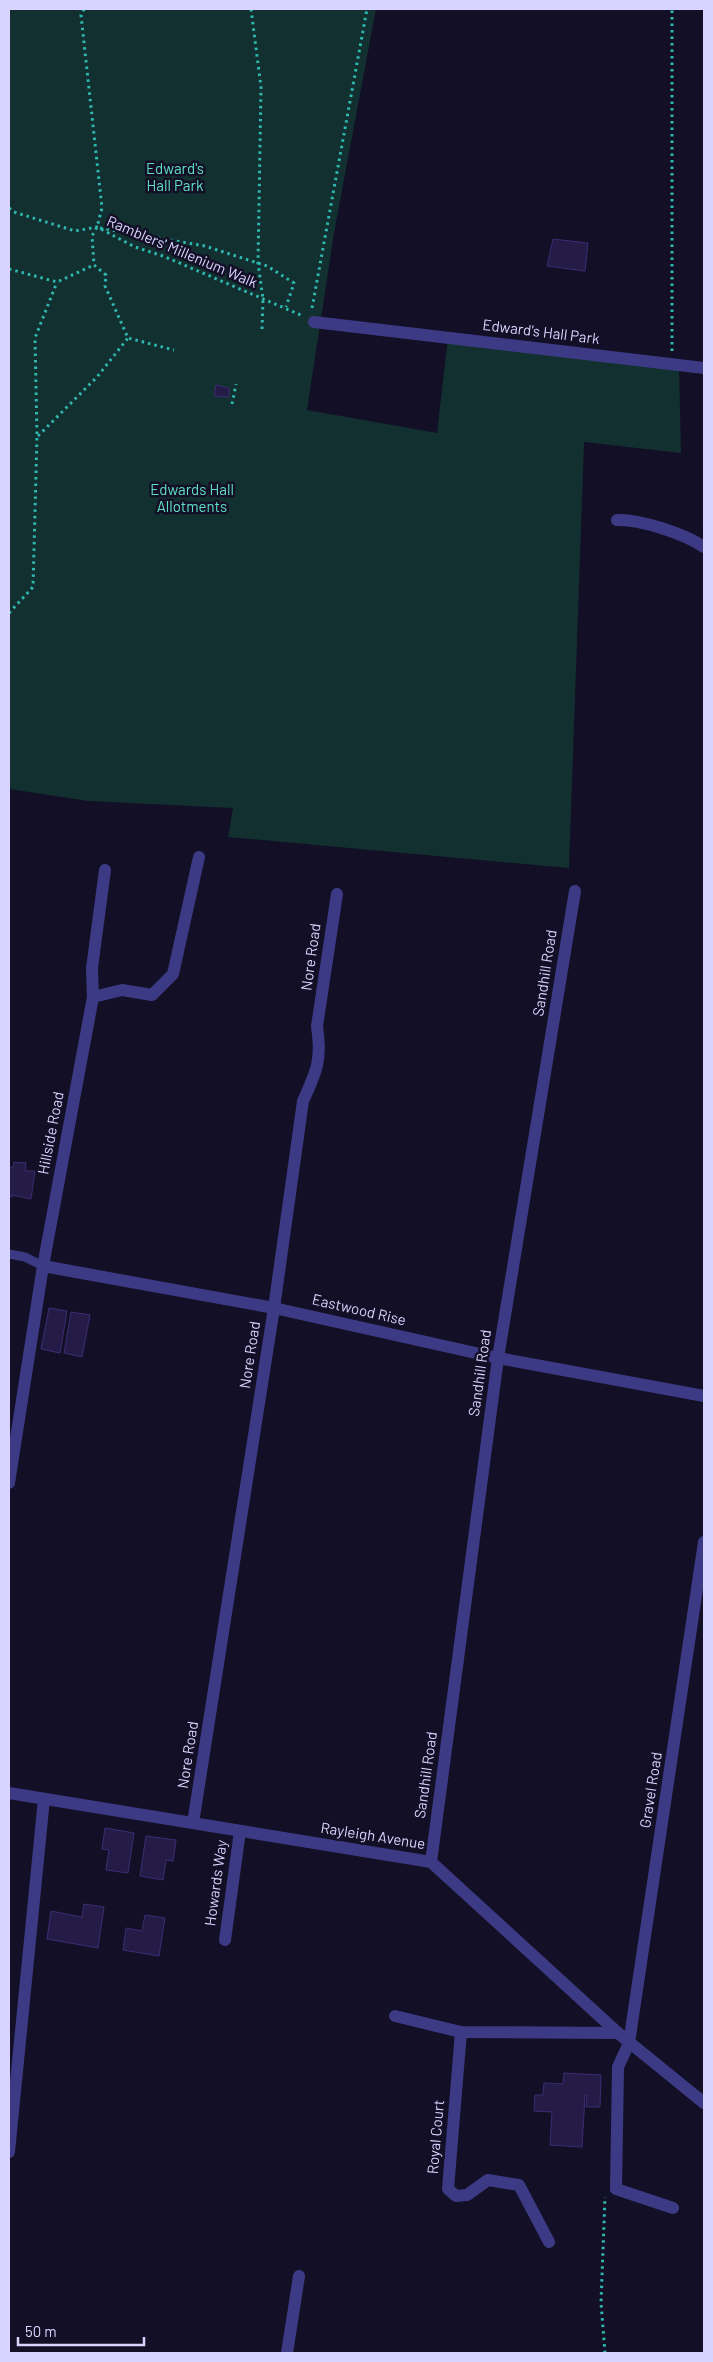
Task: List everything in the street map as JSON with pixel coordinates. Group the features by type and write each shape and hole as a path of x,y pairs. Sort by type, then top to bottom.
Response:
{"street":[{"name":"Edward's Hall Park","path":"314,322 704,368"},
{"path":"617,520 630,520 686,538 704,547"},
{"path":"93,999 93,997 122,990 152,995 173,974 198,857"},
{"name":"Hillside Road","path":"9,1483 43,1266 93,999 92,968 105,870"},
{"name":"Sandhill Road","path":"431,1862 498,1358 575,891"},
{"name":"Nore Road","path":"193,1823 274,1308 303,1101 317,1071 320,1047 317,1026 337,894"},
{"name":"Eastwood Rise","path":"43,1266 274,1308 498,1358 704,1396"},
{"name":"Gravel Road","path":"673,2208 616,2189 618,2067 629,2043 704,1542"},
{"name":"Rayleigh Avenue","path":"9,1793 431,1862 629,2043 704,2103"},
{"path":"9,2152 44,1799"},
{"name":"Howards Way","path":"225,1940 240,1831"},
{"path":"395,2016 461,2032 618,2033"},
{"name":"Royal Court","path":"461,2032 448,2189 456,2196 467,2195 488,2180 519,2185 549,2242"},
{"path":"287,2353 299,2276"}],"lane":[{"name":"Eastwood Rise","path":"9,1254 25,1257 43,1266"}],"path":[{"path":"84,9 81,14 102,208 97,228 92,236 94,265 106,275 105,286 128,338"},
{"path":"251,9 261,87 258,263 263,299 262,330"},
{"path":"313,298 367,9"},
{"path":"672,9 672,364"},
{"name":"Ramblers' Millenium Walk","path":"9,208 14,212 76,231 97,228 135,247 163,256 286,307 314,322"},
{"path":"97,228 205,246 267,266 294,283 286,307"},
{"path":"9,269 57,282 94,265"},
{"path":"9,613 33,586 37,436 35,338 57,282"},
{"path":"128,338 174,350"},
{"path":"37,436 97,377 128,338"},
{"path":"232,404 236,384"}],"green space":[{"name":"Edwards Hall Allotments","path":"9,9 376,9 334,233 307,410 437,433 448,338 679,365 681,453 584,442 569,868 228,837 233,808 88,801 9,789"}],"building":[{"path":"553,239 588,243 585,271 547,266"},
{"path":"216,385 229,388 229,397 214,396"},
{"path":"14,1162 26,1163 25,1171 35,1171 31,1199 9,1196 9,1167 13,1167"},
{"path":"49,1308 67,1311 60,1353 41,1349"},
{"path":"71,1312 90,1315 82,1357 64,1353"},
{"path":"105,1828 134,1833 128,1873 106,1870 109,1850 102,1849"},
{"path":"146,1836 176,1840 173,1861 166,1860 163,1880 140,1876"},
{"path":"84,1904 104,1907 98,1948 47,1939 51,1911 82,1917"},
{"path":"145,1915 165,1918 159,1956 123,1950 126,1928 142,1931"},
{"path":"564,2073 601,2075 600,2107 586,2107 587,2095 585,2095 582,2147 550,2145 552,2112 534,2111 535,2095 543,2095 544,2083 563,2084"}]}
